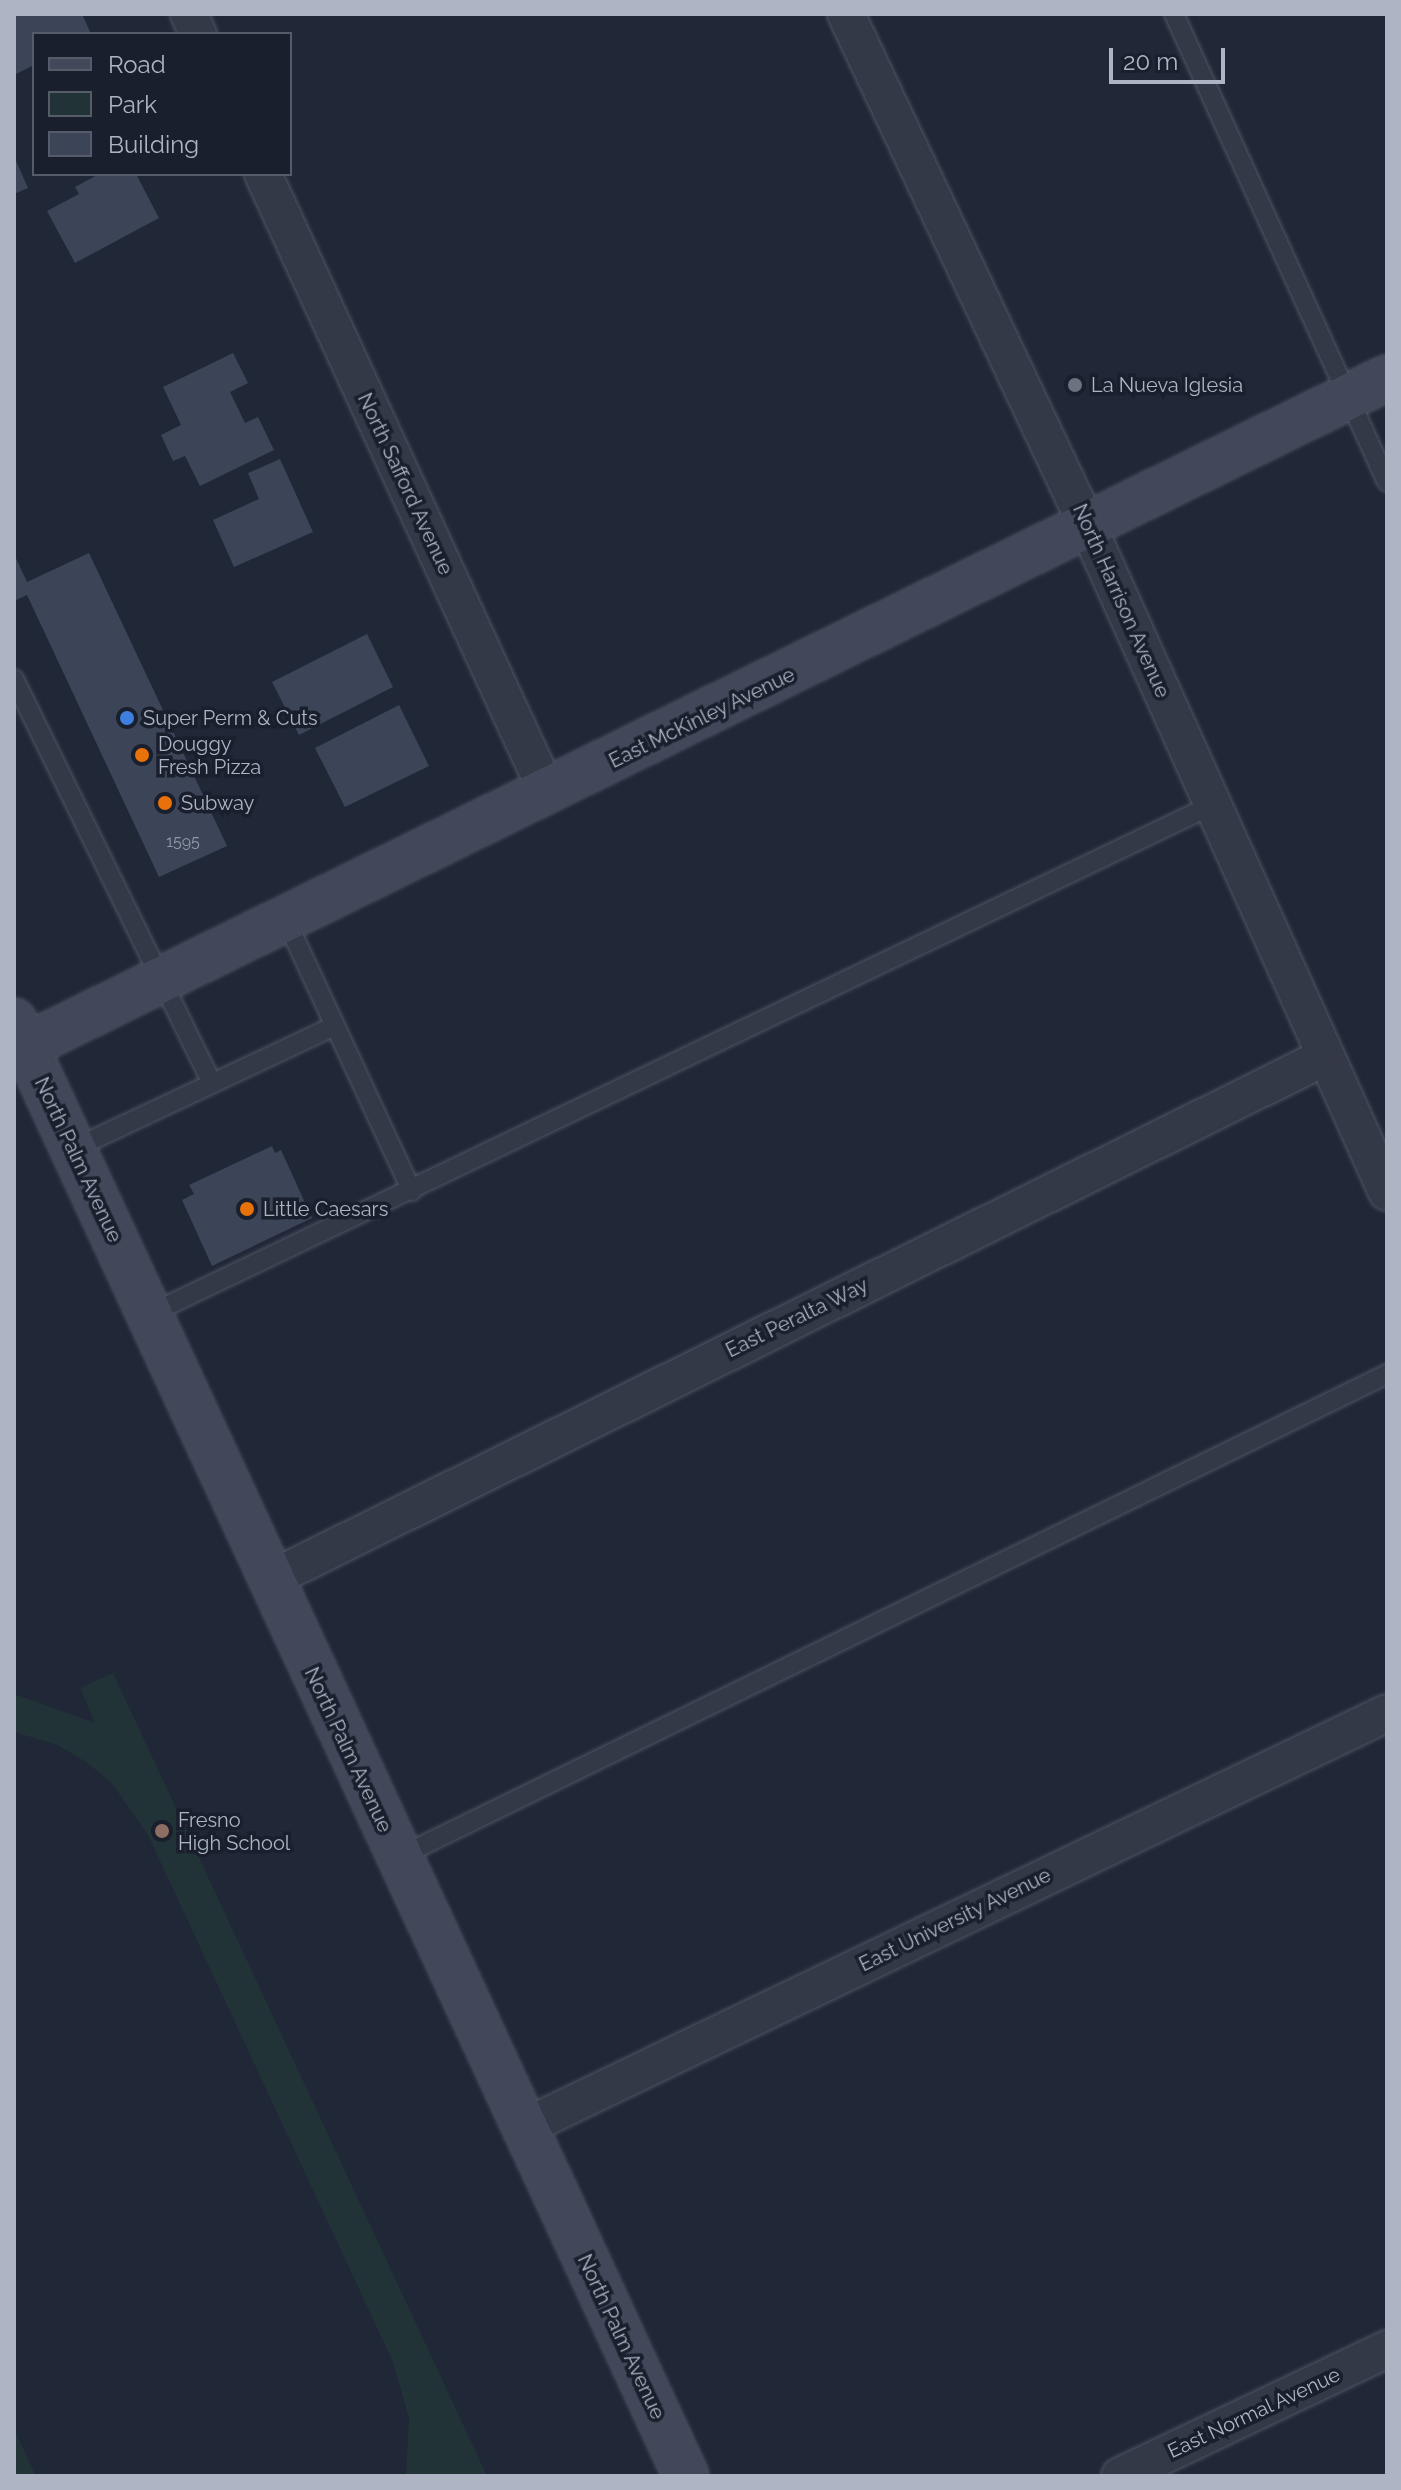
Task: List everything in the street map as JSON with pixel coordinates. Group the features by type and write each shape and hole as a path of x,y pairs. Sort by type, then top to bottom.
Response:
{"main road":[{"name":"East McKinley Avenue","path":"18,1040 163,981 1387,378"},
{"name":"North Palm Avenue","path":"18,1040 150,1314 269,1580 686,2476"}],"street":[{"name":"North Harrison Avenue","path":"846,14 1088,527 1387,1192"},
{"name":"North Safford Avenue","path":"264,176 548,794"},
{"name":"East Peralta Way","path":"269,1580 1325,1057"},
{"name":"East University Avenue","path":"523,2128 1387,1713"},
{"name":"East Normal Avenue","path":"1120,2476 1387,2349"}],"lane":[{"path":"1174,14 1314,314 1347,397 1387,482"},
{"path":"14,679 211,1081"},
{"path":"150,1314 1212,805"},
{"path":"286,920 412,1191"},
{"path":"72,1149 211,1081 334,1026"},
{"path":"398,1858 1387,1374"}],"green space":[{"path":"113,1673 487,2476 406,2476 409,2418 393,2362 148,1835 111,1782 86,1762 58,1745 14,1732 14,1694 95,1723 80,1688"},
{"path":"14,2429 36,2476 14,2476"}],"building":[{"path":"14,14 82,14 90,32 32,32 32,66 14,75"},
{"path":"14,156 28,188 14,194"},
{"path":"95,176 137,176 159,218 75,263 47,211 79,194 75,187"},
{"path":"233,353 248,383 230,392 245,423 258,417 274,450 200,486 185,456 173,461 161,435 181,425 163,387"},
{"path":"280,459 313,532 234,567 213,520 259,499 248,473"},
{"path":"89,553 227,846 159,877 27,595 14,601 14,554 27,582"},
{"path":"367,634 393,687 299,735 272,682"},
{"path":"399,705 429,766 345,807 315,748"},
{"name":"Little Caesars","path":"272,1146 275,1153 281,1150 312,1218 212,1266 182,1200 194,1194 189,1185"}],"place":[{"name":"La Nueva Iglesia","path":"1075,385"},
{"name":"Super Perm & Cuts","path":"127,718"},
{"name":"Douggy Fresh Pizza","path":"142,755"},
{"name":"Subway","path":"165,803"},
{"name":"Little Caesars","path":"247,1209"},
{"name":"Fresno High School","path":"162,1831"}]}
